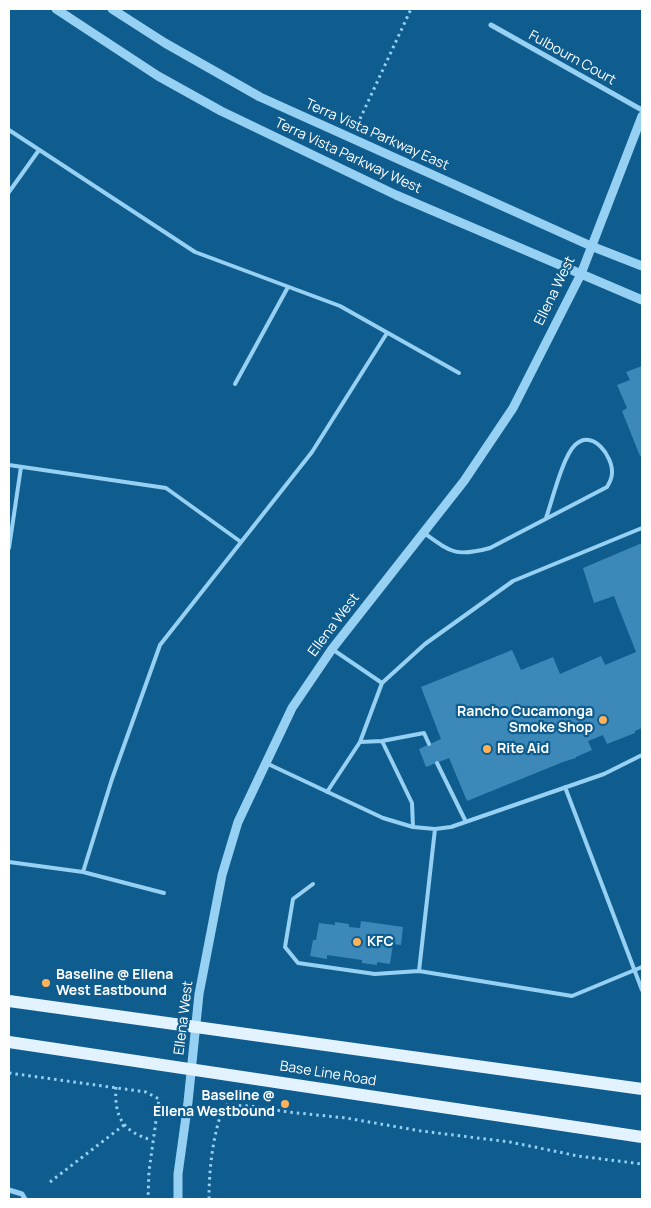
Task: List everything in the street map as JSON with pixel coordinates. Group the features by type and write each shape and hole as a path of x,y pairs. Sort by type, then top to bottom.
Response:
{"main road":[{"name":"Base Line Road","path":"9,1001 642,1089"},
{"name":"Base Line Road","path":"9,1042 642,1137"}],"street":[{"name":"Terra Vista Parkway West","path":"56,9 158,76 221,111 396,195 642,300"},
{"name":"Terra Vista Parkway East","path":"112,9 165,43 260,97 591,246 642,266"},
{"name":"Fulbourn Court","path":"491,25 642,110"},
{"name":"Ellena West","path":"178,1199 178,1174 192,1068 199,994 222,875 238,822 292,708 332,649 464,481 513,408 581,274 642,116"},
{"path":"9,1190 23,1197"}],"lane":[{"path":"9,130 195,252 340,306 459,373"},
{"path":"9,192 39,150"},
{"path":"235,384 288,287"},
{"path":"83,872 112,780 160,645 312,452 387,333"},
{"path":"424,533 446,549 457,553 470,553 490,548 607,487 611,480 612,470 600,444 589,439 582,440 574,445 567,456 546,518"},
{"path":"9,465 166,488 241,542"},
{"path":"9,548 21,467"},
{"path":"327,792 360,742 382,683 425,644 513,581 642,528"},
{"path":"332,649 382,683"},
{"path":"360,742 382,741 424,734 429,744"},
{"path":"382,741 412,803 413,827"},
{"path":"266,763 383,818 413,827 435,829 451,827 565,788 604,774 642,755"},
{"path":"437,763 466,822"},
{"path":"565,788 636,970 642,990"},
{"path":"419,970 435,829"},
{"path":"9,862 83,872 164,893"},
{"path":"313,884 292,899 285,947 298,963 375,974 419,970 572,996 642,967"}],"path":[{"path":"360,120 411,9"},
{"path":"9,1073 146,1092 159,1099 148,1171 148,1199"},
{"path":"116,1087 115,1102 124,1126 133,1133 152,1140"},
{"path":"209,1199 214,1140 224,1106 251,1106 346,1118 421,1131 510,1142 578,1156 642,1164"},
{"path":"50,1182 124,1126"}],"building":[{"path":"642,366 642,456 640,456 622,411 627,408 617,385 630,380 626,372"},
{"path":"642,543 642,728 635,731 635,733 607,744 603,735 588,741 592,750 576,758 467,801 449,758 426,767 419,749 441,739 421,687 512,650 521,670 553,657 560,674 601,656 605,665 636,652 614,596 594,603 583,568"},
{"name":"KFC","path":"361,921 403,927 401,945 393,944 390,964 377,962 377,965 362,963 362,960 327,955 327,959 310,956 313,940 316,940 319,923 335,925 335,922 349,924 349,927 360,928"}],"place":[{"name":"Rancho Cucamonga Smoke Shop","path":"603,720"},
{"name":"Rite Aid","path":"487,749"},
{"name":"KFC","path":"357,942"},
{"name":"Baseline @ Ellena West Eastbound","path":"46,983"},
{"name":"Baseline @ Ellena Westbound","path":"285,1104"}]}
